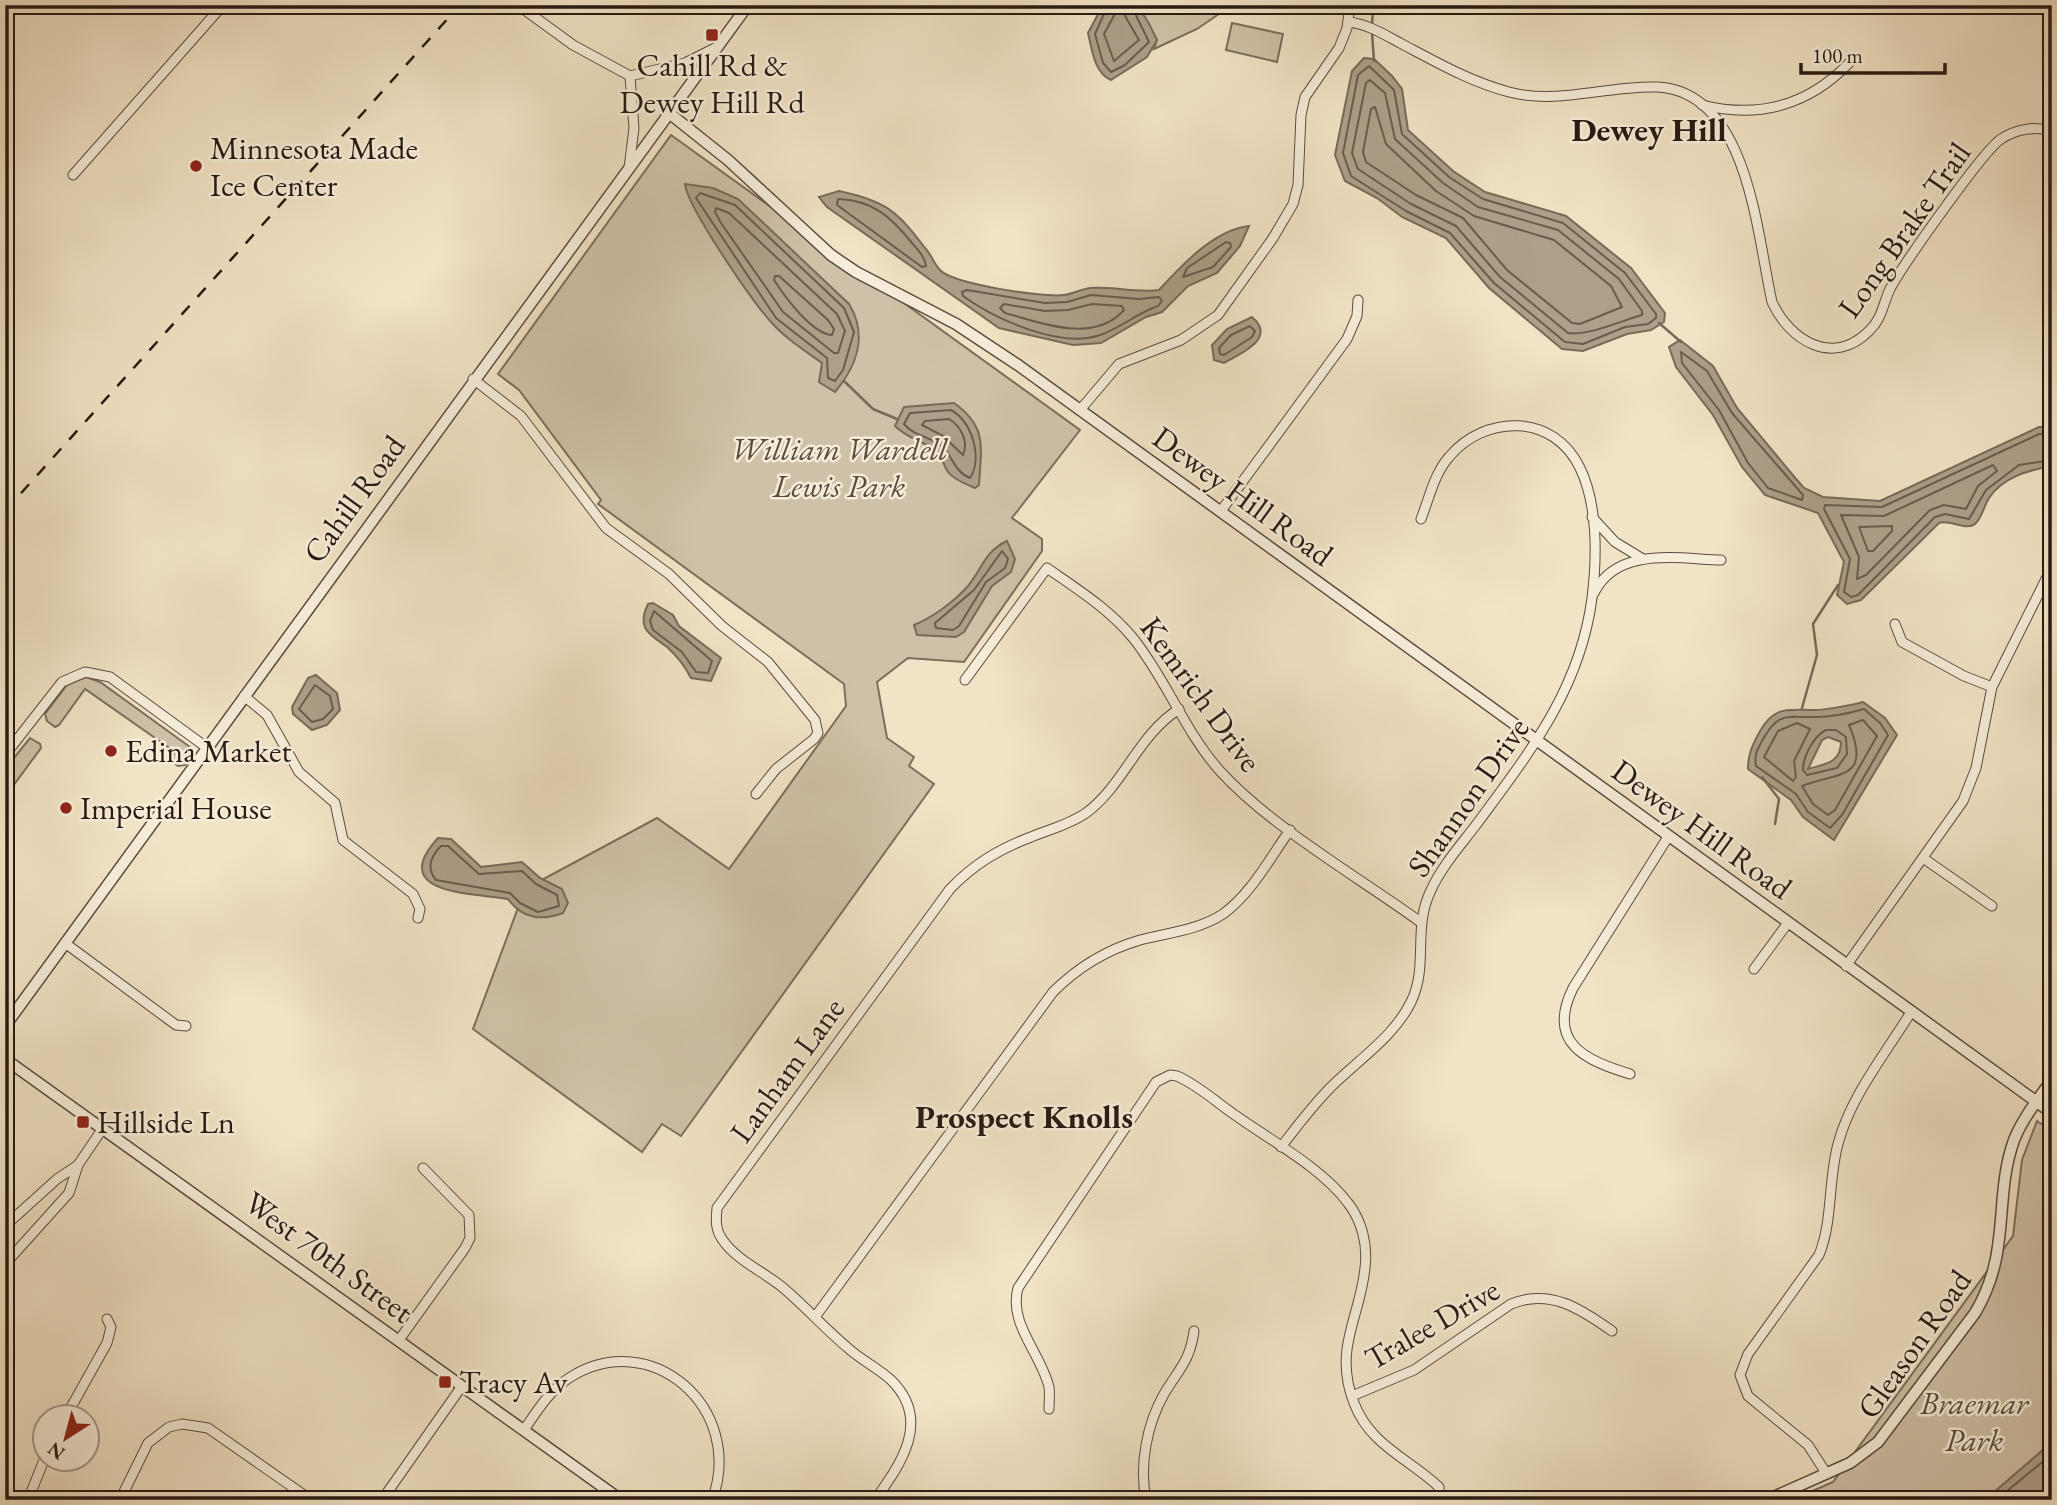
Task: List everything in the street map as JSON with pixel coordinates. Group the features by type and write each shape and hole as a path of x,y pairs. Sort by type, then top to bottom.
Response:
{"street":[{"path":"73,175 223,5"},
{"path":"518,5 582,51 630,76 685,63 718,46"},
{"name":"Cahill Road","path":"5,1026 748,5"},
{"path":"1080,410 1119,364 1201,329 1218,315 1247,277 1293,204 1298,185 1301,115 1305,97 1339,48 1348,22 1350,5"},
{"name":"Long Brake Trail","path":"1348,22 1379,31 1480,84 1513,93 1569,96 1659,87 1678,92 1701,104 1731,141 1743,164 1751,191 1772,302 1778,316 1797,338 1827,348 1857,341 1879,320 1890,289 1990,147 2015,132 2029,129 2052,131"},
{"path":"1701,104 1747,111 1793,103 1833,80 1850,63"},
{"path":"629,168 634,128 630,76"},
{"name":"Dewey Hill Road","path":"669,113 728,160 831,256 856,272 957,324 1080,410 1787,924 2052,1113"},
{"path":"1221,512 1346,339 1357,316 1357,300"},
{"path":"474,379 521,416 606,528 669,574 722,626 768,662 815,720 818,733 814,739 776,769 756,794"},
{"name":"Shannon Drive","path":"1281,1147 1318,1100 1383,1040 1410,1003 1420,970 1419,921 1432,887 1537,742 1557,709 1580,651 1592,598 1592,517 1586,483 1569,452 1542,431 1508,424 1475,434 1448,458 1437,476 1421,519"},
{"path":"1592,517 1615,542 1643,559"},
{"path":"1592,598 1606,575 1630,561 1721,560"},
{"path":"1846,966 1963,801 1973,782 1992,687 2052,567"},
{"name":"Kemrich Drive","path":"965,680 1047,568 1112,617 1133,639 1217,768 1235,787 1290,830 1419,921"},
{"path":"1895,624 1902,642 1964,676 1992,687"},
{"path":"5,755 62,682 85,672 110,677 206,747"},
{"path":"244,696 267,715 299,772 335,803 343,840 413,894 420,909 418,918"},
{"name":"Lanham Lane","path":"875,1500 905,1452 911,1422 893,1381 846,1347 779,1285 729,1248 717,1231 717,1208 950,889 988,856 1086,813 1103,796 1148,735 1179,709"},
{"path":"816,1317 1053,992 1071,975 1114,949 1205,923 1220,916 1246,892 1290,830"},
{"path":"1630,1074 1590,1061 1580,1052 1570,1041 1564,1014 1573,988 1668,837"},
{"path":"1923,858 1992,906"},
{"name":"Dewey Hill Road","path":"1754,969 1787,924"},
{"path":"65,943 176,1025 186,1026"},
{"path":"1826,1474 1808,1445 1748,1396 1740,1375 1748,1354 1819,1255 1824,1242 1835,1162 1844,1126 1911,1012"},
{"name":"West 70th Street","path":"5,1059 621,1500"},
{"path":"1049,1409 1049,1387 1018,1317 1015,1297 1018,1288 1156,1082 1170,1074 1184,1079 1337,1190 1358,1219 1364,1236 1365,1271 1346,1343 1345,1363 1352,1396 1363,1422 1375,1438 1439,1487 1440,1500"},
{"name":"Gleason Road","path":"1767,1500 1864,1455 1878,1442 1986,1295 1997,1263 2014,1141 2036,1101 2052,1080"},
{"path":"5,1264 69,1193 78,1165 103,1128"},
{"path":"5,1226 57,1179 78,1165"},
{"path":"399,1340 470,1238 469,1215 423,1168"},
{"name":"Tralee Drive","path":"1352,1396 1414,1370 1524,1298 1553,1298 1612,1331"},
{"path":"73,1404 107,1343 111,1327 107,1320"},
{"path":"1146,1500 1144,1466 1153,1418 1163,1396 1191,1354 1194,1331"},
{"path":"524,1430 554,1390 587,1369 624,1362 643,1364 663,1372 694,1394 715,1426 721,1464 712,1500"},
{"path":"382,1500 462,1386"},
{"path":"120,1500 148,1443 169,1427 182,1424 208,1427 311,1500"},
{"path":"28,1500 38,1474"},
{"path":"1159,1500 1184,1496 1217,1500"}],"green space":[{"path":"1135,5 1232,5 1197,29 1154,49 1157,40"},
{"path":"1232,23 1283,34 1277,62 1226,50"},
{"name":"William Wardell Lewis Park","path":"671,135 1080,430 1012,518 1042,539 1042,551 964,662 908,658 877,682 887,738 914,757 909,766 934,784 681,1136 662,1124 642,1152 473,1029 525,889 657,818 729,869 846,706 844,684 598,504 601,500 519,390 498,374"},
{"path":"86,677 100,682 190,747 192,756 185,765 178,766 170,760 175,752 85,689 59,725 55,727 47,721 45,714 67,685"},
{"path":"30,738 40,744 41,748 5,797 5,769"},
{"name":"Braemar Park","path":"2037,1121 2052,1131 2052,1500 1792,1500 1833,1482 2013,1236 2022,1160"}],"water":[{"path":"1103,5 1132,7 1138,10 1147,20 1157,40 1147,57 1111,80 1105,77 1097,66 1088,33"},
{"path":"1364,58 1374,59 1392,76 1402,89 1408,130 1453,171 1485,192 1566,216 1631,268 1665,313 1664,322 1651,330 1627,334 1583,351 1562,349 1489,288 1446,238 1402,217 1377,198 1345,181 1335,155 1352,71"},
{"path":"685,184 713,188 738,199 849,304 855,316 859,339 854,361 835,392 819,382 822,363 777,328 750,295 708,232"},
{"path":"839,191 868,199 889,209 915,235 940,270 948,275 980,285 1038,294 1064,295 1099,288 1159,290 1211,241 1223,234 1249,226 1240,246 1217,273 1188,286 1162,312 1146,317 1101,343 1073,345 999,328 827,207 819,197"},
{"path":"1252,317 1261,332 1254,344 1224,363 1214,360 1212,345 1227,329"},
{"path":"1680,340 1713,366 1737,408 1804,488 1823,497 1880,501 2039,427 2052,427 2052,466 2026,472 2002,485 1989,498 1976,523 1963,526 1939,523 1861,600 1847,604 1837,595 1844,562 1818,513 1765,495 1742,467 1713,415 1676,367 1669,347"},
{"path":"954,403 973,421 980,439 979,485 975,488 951,475 936,451 895,426 904,407"},
{"path":"1007,541 1015,559 1011,572 992,586 964,632 956,637 917,635 914,625 956,598 968,586 989,555"},
{"path":"653,603 673,615 679,626 721,658 711,681 691,678 674,654 646,630 643,619 648,604"},
{"path":"316,675 337,693 340,710 327,725 312,730 293,714 292,707 308,678"},
{"path":"1863,702 1885,718 1897,735 1834,840 1803,817 1791,800 1748,769 1749,759 1759,733 1776,713 1819,710","holes":["1828,737 1841,742 1835,758 1826,764 1808,769 1822,740"]},
{"path":"438,838 451,839 481,867 522,862 540,878 562,889 568,903 563,913 547,917 533,916 520,911 508,899 457,892 428,881 422,871 425,857"},
{"path":"2052,1442 2052,1477 2047,1500 1985,1500"}],"waterway":[{"path":"1372,26 1373,5"},
{"path":"1372,33 1374,61"},
{"path":"1659,323 1681,342"},
{"path":"844,381 873,409 897,419"},
{"path":"1802,708 1817,655 1813,624 1838,585"},
{"path":"1762,777 1779,799 1775,824"}],"railway":[{"path":"5,511 460,5"}],"place":[{"name":"Cahill Rd & Dewey Hill Rd","path":"712,35"},
{"name":"Minnesota Made Ice Center","path":"196,166"},
{"name":"Edina Market","path":"111,751"},
{"name":"Imperial House","path":"66,808"},
{"name":"Hillside Ln","path":"83,1122"},
{"name":"Tracy Av","path":"445,1382"}],"district":[{"name":"Dewey Hill","path":"1649,129"},
{"name":"Prospect Knolls","path":"1024,1116"}]}
